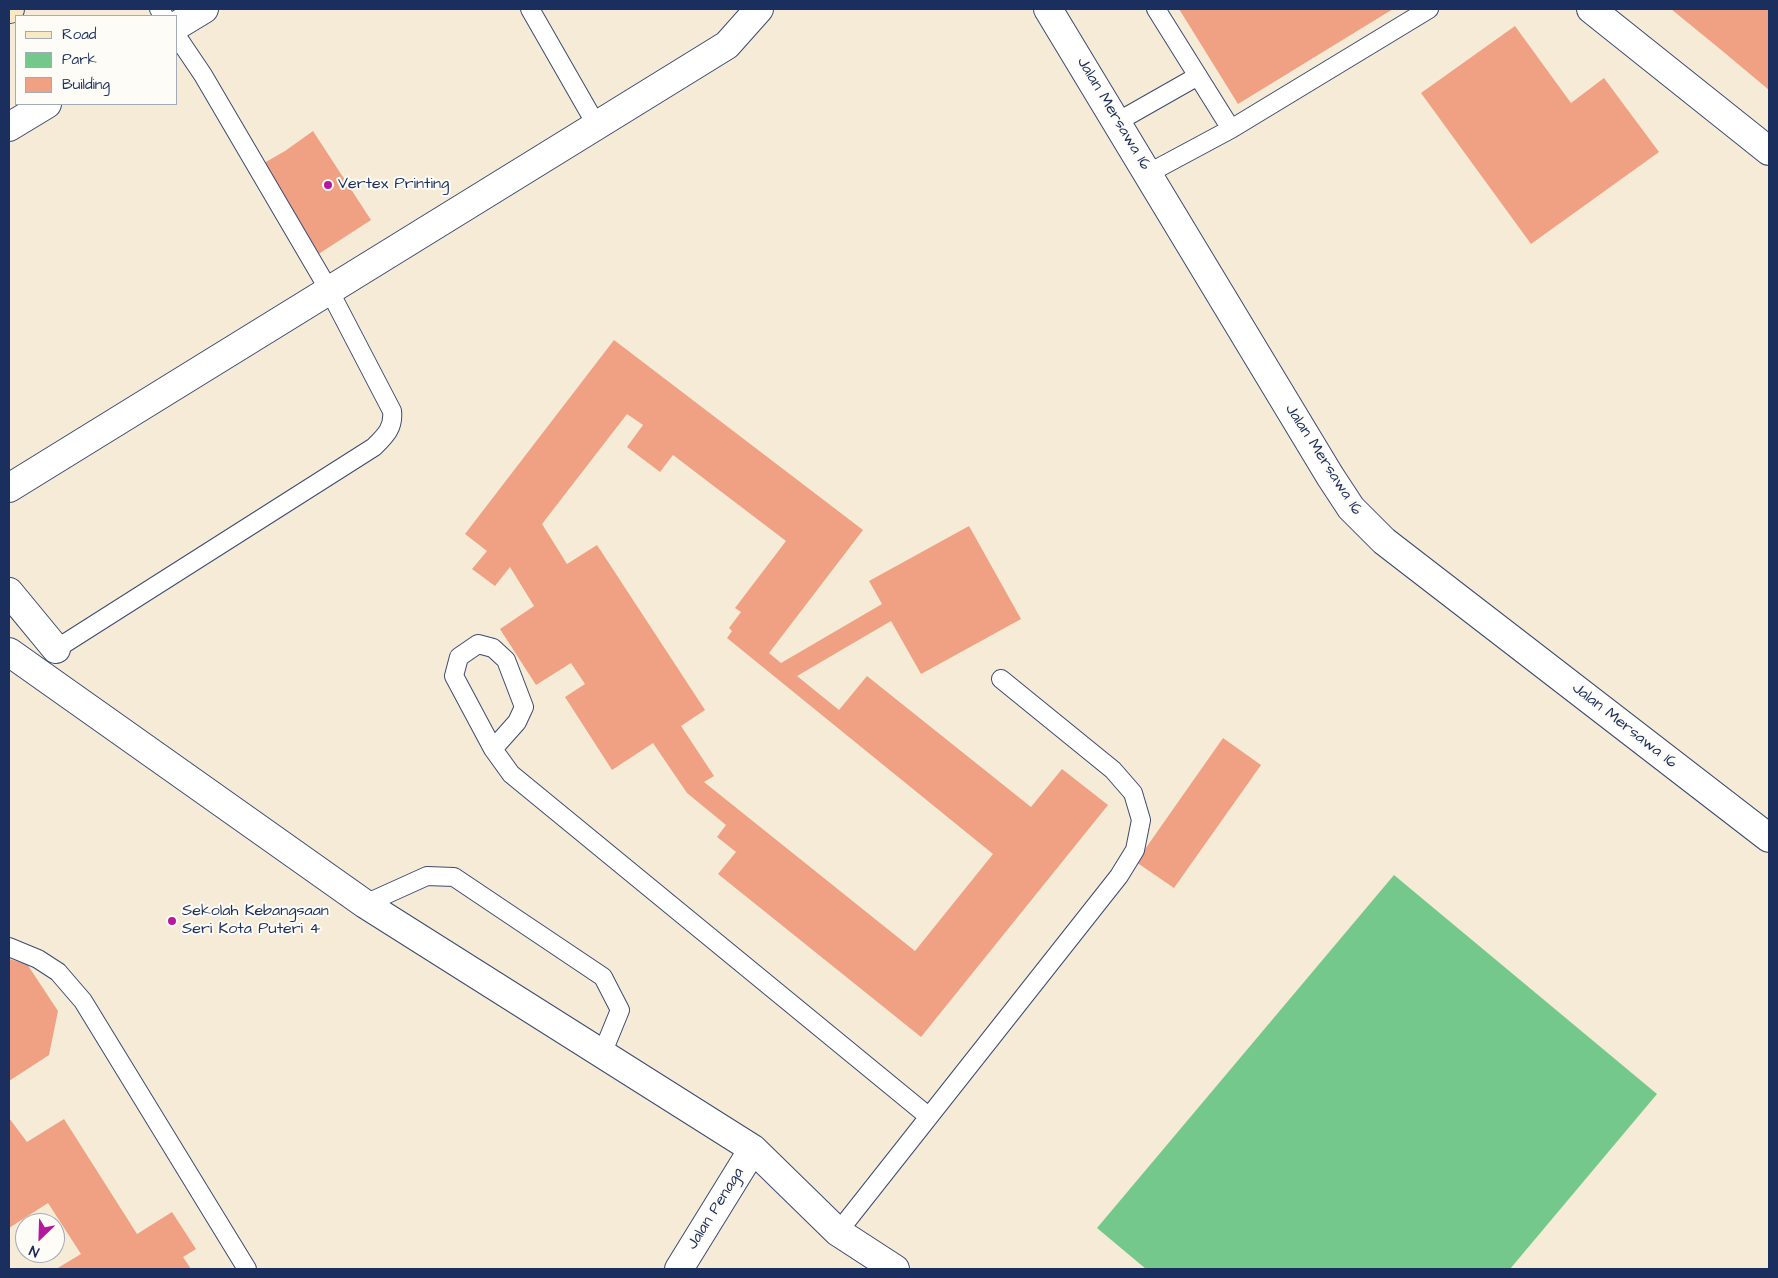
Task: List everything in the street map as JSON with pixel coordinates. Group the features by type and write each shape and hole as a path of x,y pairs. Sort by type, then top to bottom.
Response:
{"street":[{"path":"178,25 204,9"},
{"path":"9,488 727,46 759,9"},
{"name":"Jalan Mersawa 16","path":"1048,9 1351,508 1384,541 1769,838"},
{"path":"1591,9 1769,151"},
{"path":"9,127 45,105"},
{"path":"9,592 56,649"},
{"path":"9,652 365,904 753,1149 838,1232 895,1269"},
{"name":"Jalan Penaga","path":"679,1269 753,1149"}],"lane":[{"path":"530,9 597,126"},
{"path":"1156,9 1231,129"},
{"path":"1148,173 1231,129 1429,9"},
{"path":"56,649 374,447 387,434 393,421 392,411 329,290 203,75 178,38"},
{"path":"1118,122 1198,76"},
{"path":"494,749 517,722 524,707 506,660 493,648 478,644 459,657 454,676 494,749 512,774 928,1116"},
{"path":"838,1232 1119,876 1135,850 1141,820 1133,794 1112,770 1001,678"},
{"path":"365,904 426,876 454,878 603,977 620,1010 602,1054"},
{"path":"9,947 38,959 58,972 83,1001 247,1269"}],"green space":[{"path":"1394,875 1657,1094 1510,1269 1146,1269 1097,1228"}],"building":[{"path":"1179,9 1393,9 1238,104"},
{"path":"1671,9 1769,9 1769,90 1720,49"},
{"path":"1515,26 1571,103 1604,78 1659,152 1531,244 1421,93"},
{"path":"313,131 371,220 317,255 257,167 285,151"},
{"path":"614,340 863,530 769,653 781,663 882,604 869,581 969,526 1021,619 921,674 891,621 797,676 839,710 867,676 1031,807 1062,769 1108,805 921,1037 718,874 736,852 717,837 726,825 687,793 653,743 612,770 565,697 585,684 571,663 536,685 500,629 534,606 510,567 495,586 472,569 487,551 465,534","holes":["627,414 643,425 627,447 660,472 673,455 786,541 735,608 741,612 729,628 732,631 727,638 993,854 915,951 704,782 714,776 681,726 705,710 597,545 567,564 542,524"]},
{"path":"1223,738 1261,765 1174,888 1136,862"},
{"path":"9,959 27,964 58,1011 49,1055 9,1081"},
{"path":"9,1118 27,1142 64,1119 137,1234 172,1212 196,1249 183,1257 191,1269 56,1269 81,1254 65,1229 65,1213 54,1213 48,1203 32,1213 15,1213 15,1224 9,1228"}],"place":[{"name":"Vertex Printing","path":"328,185"},
{"name":"Sekolah Kebangsaan Seri Kota Puteri 4","path":"172,921"}]}
